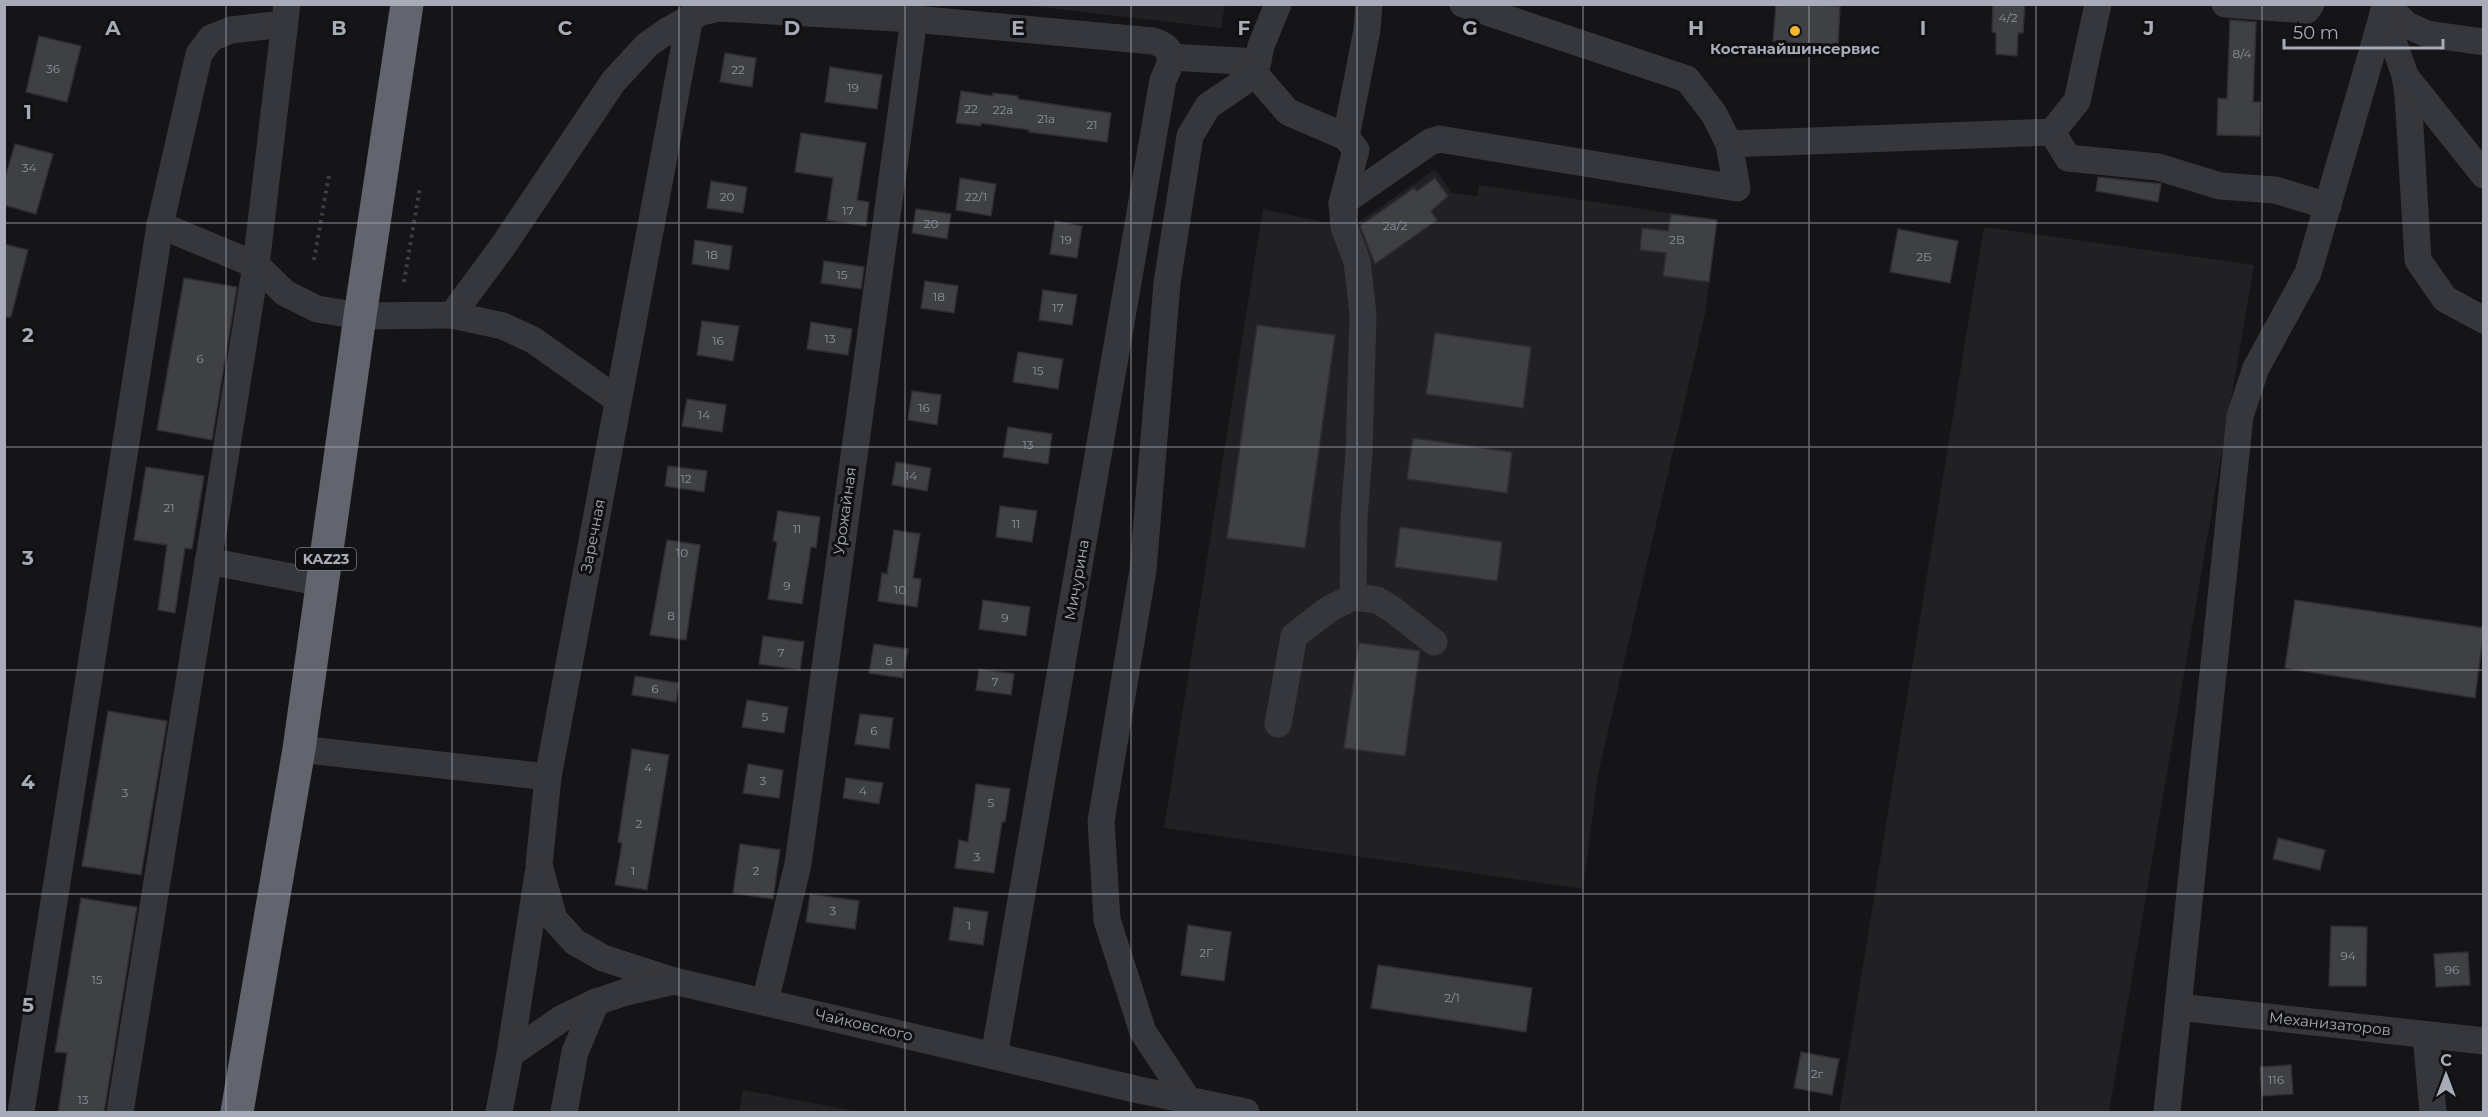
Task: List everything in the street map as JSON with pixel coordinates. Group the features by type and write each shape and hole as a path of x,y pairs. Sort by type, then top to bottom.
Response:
{"highway":[{"name":"KAZ23","path":"237,1113 299,749 407,4"}],"street":[{"path":"1188,1100 1143,1032 1107,920 1101,820 1143,570 1167,283 1190,136 1208,106 1256,68 1261,46 1278,4"},
{"path":"1346,137 1367,30 1369,4"},
{"path":"1342,203 1430,142 1439,140 1737,188 1729,144 1714,114 1687,79 1463,4"},
{"path":"1729,144 2052,132 2077,101 2098,4"},
{"path":"2225,4 2307,10 2311,4"},
{"path":"452,315 503,246 613,82 647,45 690,16 719,8 914,19 1153,41 1168,49 1170,57 1256,68 1288,112 1346,137 1356,150 1342,203 1344,227 1356,261 1363,314 1359,454 1354,517 1353,597"},
{"path":"2385,8 2407,25 2427,34 2484,42"},
{"path":"2385,8 2408,95 2418,260 2445,299 2484,320"},
{"path":"2167,1113 2241,416 2256,368 2308,273 2385,8"},
{"path":"21,1113 160,225 199,54 211,38 286,14 256,265 120,1113"},
{"name":"Заречная","path":"674,981 603,958 575,942 554,919 539,865 548,777 690,16"},
{"name":"Урожайная","path":"765,1002 798,864 914,19"},
{"name":"Мичурина","path":"994,1056 1163,80 1169,68 1170,57"},
{"path":"2404,75 2484,175"},
{"path":"2052,132 2068,158 2157,167 2220,186 2275,190 2328,206"},
{"path":"160,225 256,265 285,293 317,309 360,316 452,315 503,326 533,340 618,400"},
{"path":"208,561 323,583"},
{"path":"1278,724 1294,636 1329,609 1353,597 1377,600 1434,642"},
{"path":"299,749 548,777"},
{"path":"499,1113 539,865"},
{"name":"Чайковского","path":"510,1054 561,1019 596,1002 626,992 674,981 994,1056 1156,1103 1188,1100 1246,1113"},
{"path":"564,1113 575,1052 596,1002"},
{"name":"Механизаторов","path":"2178,1007 2484,1041"},
{"path":"2426,1035 2433,1113"}],"path":[{"path":"314,260 329,175"},
{"path":"404,282 420,187"}],"shaded area":[{"path":"1225,4 1221,28 1023,5"},
{"path":"1435,169 1452,193 1477,196 1479,185 1717,220 1705,314 1598,774 1583,889 1164,828 1263,209 1350,228"},
{"path":"1984,227 2254,265 2109,1112 1839,1112"},
{"path":"743,1090 860,1112 739,1112"}],"building":[{"path":"1776,4 1840,6 1838,46 1773,41"},
{"path":"1993,4 2025,4 2023,33 2018,33 2017,56 1996,54 1996,33 1992,32"},
{"path":"2230,20 2256,22 2253,102 2261,102 2260,136 2217,135 2218,98 2227,99"},
{"path":"39,36 81,46 67,102 26,92"},
{"path":"725,53 756,58 752,87 720,82"},
{"path":"830,67 882,75 877,109 825,102"},
{"path":"961,91 993,96 993,93 1018,96 1018,99 1111,113 1107,142 981,123 981,126 956,123"},
{"path":"801,133 866,143 857,200 869,202 866,226 827,220 833,178 795,172"},
{"path":"15,144 53,154 36,214 4,205 4,182"},
{"path":"2098,177 2161,184 2158,202 2096,191"},
{"path":"960,178 996,184 991,216 956,210"},
{"path":"1435,178 1448,196 1431,211 1437,220 1375,264 1360,226 1414,188 1417,191"},
{"path":"711,181 747,187 743,213 707,208"},
{"path":"916,209 951,214 947,239 912,233"},
{"path":"1671,214 1717,220 1709,282 1663,276 1666,253 1640,250 1642,228 1668,231"},
{"path":"1055,221 1082,226 1077,258 1050,254"},
{"path":"1898,229 1958,241 1950,283 1890,272"},
{"path":"695,240 732,246 729,270 692,264"},
{"path":"4,244 28,250 11,317 4,317"},
{"path":"824,261 864,267 861,289 821,283"},
{"path":"184,278 237,287 212,440 157,430"},
{"path":"925,281 958,286 954,313 921,308"},
{"path":"1043,290 1077,295 1072,325 1039,320"},
{"path":"702,321 739,326 733,361 697,355"},
{"path":"811,322 852,329 848,355 807,349"},
{"path":"1257,325 1335,335 1305,548 1227,538"},
{"path":"1435,333 1531,347 1523,408 1426,394"},
{"path":"1018,352 1063,359 1058,389 1013,382"},
{"path":"912,391 941,395 937,425 908,420"},
{"path":"687,399 726,405 722,432 682,426"},
{"path":"1008,427 1052,434 1048,464 1003,457"},
{"path":"1413,438 1512,452 1507,493 1407,479"},
{"path":"896,462 931,468 927,491 892,485"},
{"path":"668,466 707,471 704,492 665,486"},
{"path":"146,467 204,476 192,549 185,548 175,613 158,610 167,545 134,540"},
{"path":"1000,506 1037,511 1032,542 996,537"},
{"path":"778,511 820,517 816,548 811,547 802,604 768,599 777,542 773,541"},
{"path":"1400,527 1502,542 1497,581 1395,567"},
{"path":"894,530 920,534 913,578 921,579 917,607 878,601 882,573 887,574"},
{"path":"667,540 700,545 686,640 650,635"},
{"path":"983,600 1030,607 1026,636 979,629"},
{"path":"2295,600 2484,628 2475,698 2285,668"},
{"path":"763,636 804,642 800,670 759,664"},
{"path":"1359,643 1420,651 1405,756 1344,748"},
{"path":"874,644 908,649 903,678 869,673"},
{"path":"979,669 1014,674 1011,695 976,690"},
{"path":"635,676 679,683 676,702 632,695"},
{"path":"747,700 788,707 784,733 742,727"},
{"path":"108,711 167,721 141,875 82,866"},
{"path":"860,714 893,718 889,749 855,744"},
{"path":"632,749 669,755 647,890 615,885 622,843 618,842"},
{"path":"748,764 783,770 779,798 743,793"},
{"path":"846,778 883,783 879,804 843,798"},
{"path":"976,784 1010,789 994,873 955,868 959,840 968,842"},
{"path":"2278,838 2325,850 2320,870 2273,859"},
{"path":"740,844 780,850 773,899 733,893"},
{"path":"810,894 859,901 855,929 806,922"},
{"path":"81,898 137,907 104,1113 58,1113 67,1053 55,1052"},
{"path":"954,907 988,912 983,945 949,940"},
{"path":"1188,925 1231,932 1224,981 1181,975"},
{"path":"2331,926 2367,927 2366,986 2329,986"},
{"path":"2468,952 2470,985 2436,987 2434,954"},
{"path":"1378,965 1532,988 1526,1032 1371,1008"},
{"path":"1801,1052 1839,1059 1832,1095 1794,1088"},
{"path":"2291,1065 2293,1094 2262,1096 2260,1067"}],"place":[{"name":"Костанайшинсервис","path":"1795,31"}]}
